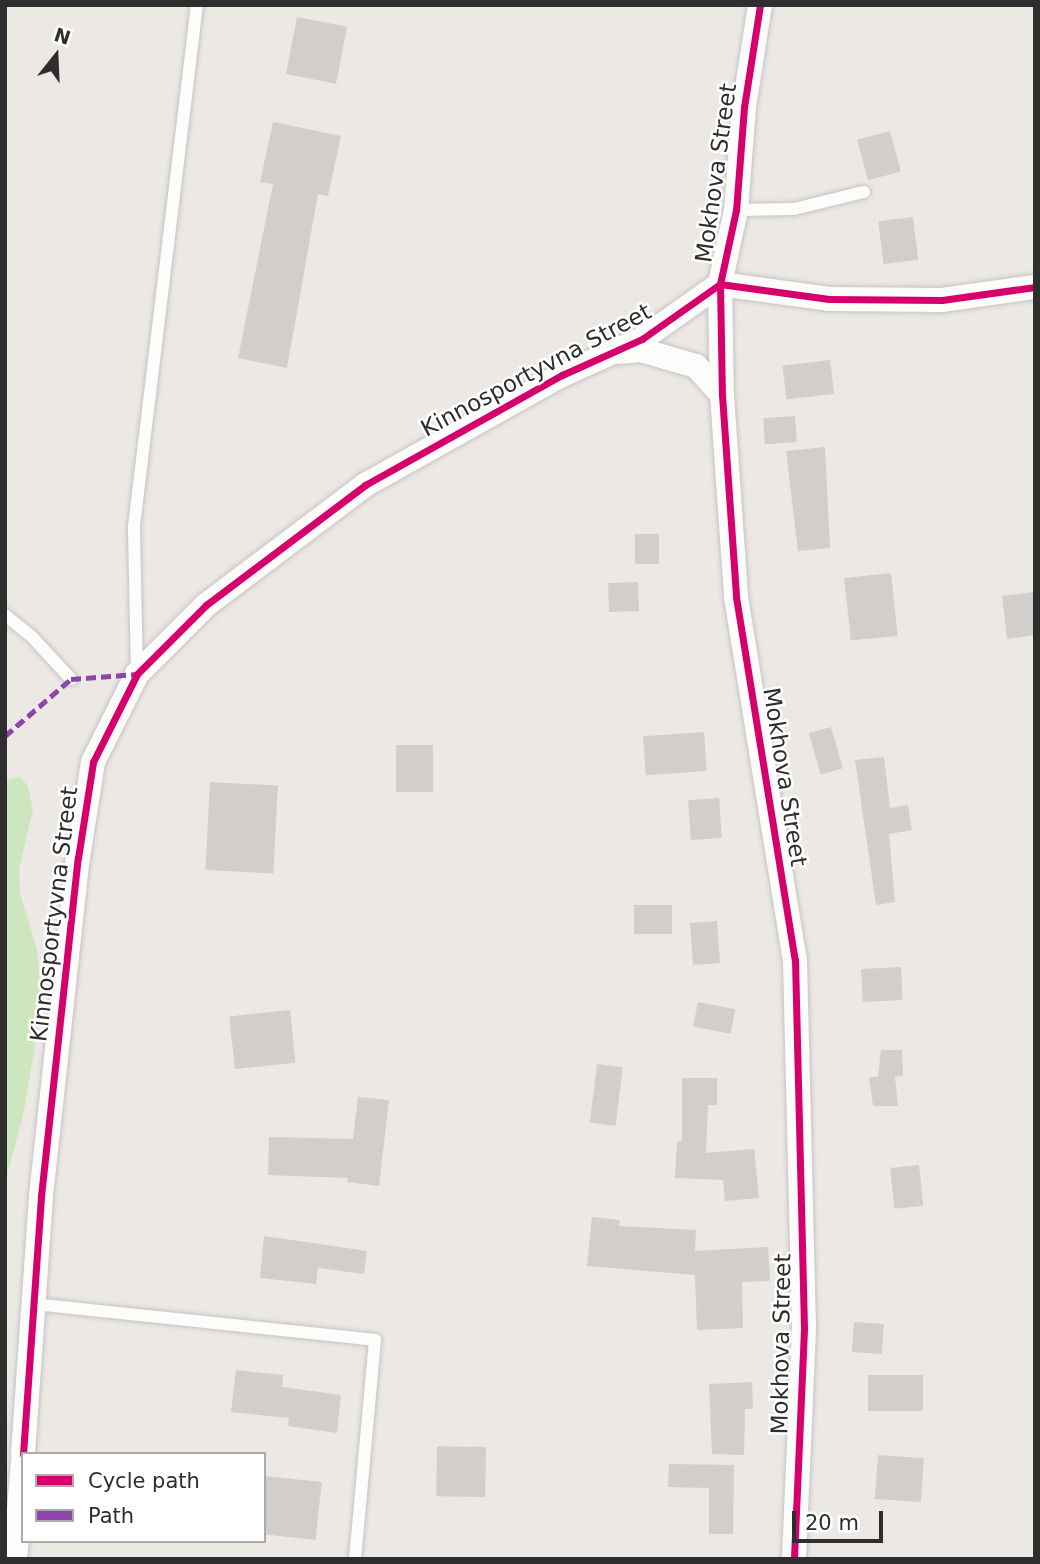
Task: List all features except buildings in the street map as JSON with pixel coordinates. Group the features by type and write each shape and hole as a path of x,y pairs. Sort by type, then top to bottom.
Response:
{"street":[{"name":"Mokhova Street","path":"760,5 744,107 736,210 720,284 722,395 736,597 795,960 804,1329 794,1559"},
{"name":"Kinnosportyvna Street","path":"23,1452 41,1196 93,762 137,674 206,605 365,485 562,375 642,339 720,284"},
{"path":"720,284 829,299 942,300 1035,287"},
{"path":"613,352 641,350 669,355 696,366 722,395"},
{"path":"15,1559 21,1486"}],"lane":[{"path":"137,674 134,526 197,5"},
{"path":"736,210 794,209 863,192"},
{"path":"5,615 33,638 71,679"},
{"path":"34,1304 375,1340 355,1559"}],"green space":[{"path":"20,777 28,786 33,810 19,869 20,893 37,950 42,1006 23,1116 5,1183 5,780"}],"marked path":[{"path":"5,736 71,679 137,674"}],"cycle path":[{"path":"760,5 744,107 736,210 720,284 722,395 736,597 795,960 804,1329 794,1559"},
{"path":"23,1452 41,1196 78,858 93,762 137,674 206,605 365,485 562,375 642,339 720,284 829,299 942,300 1035,287"}]}
